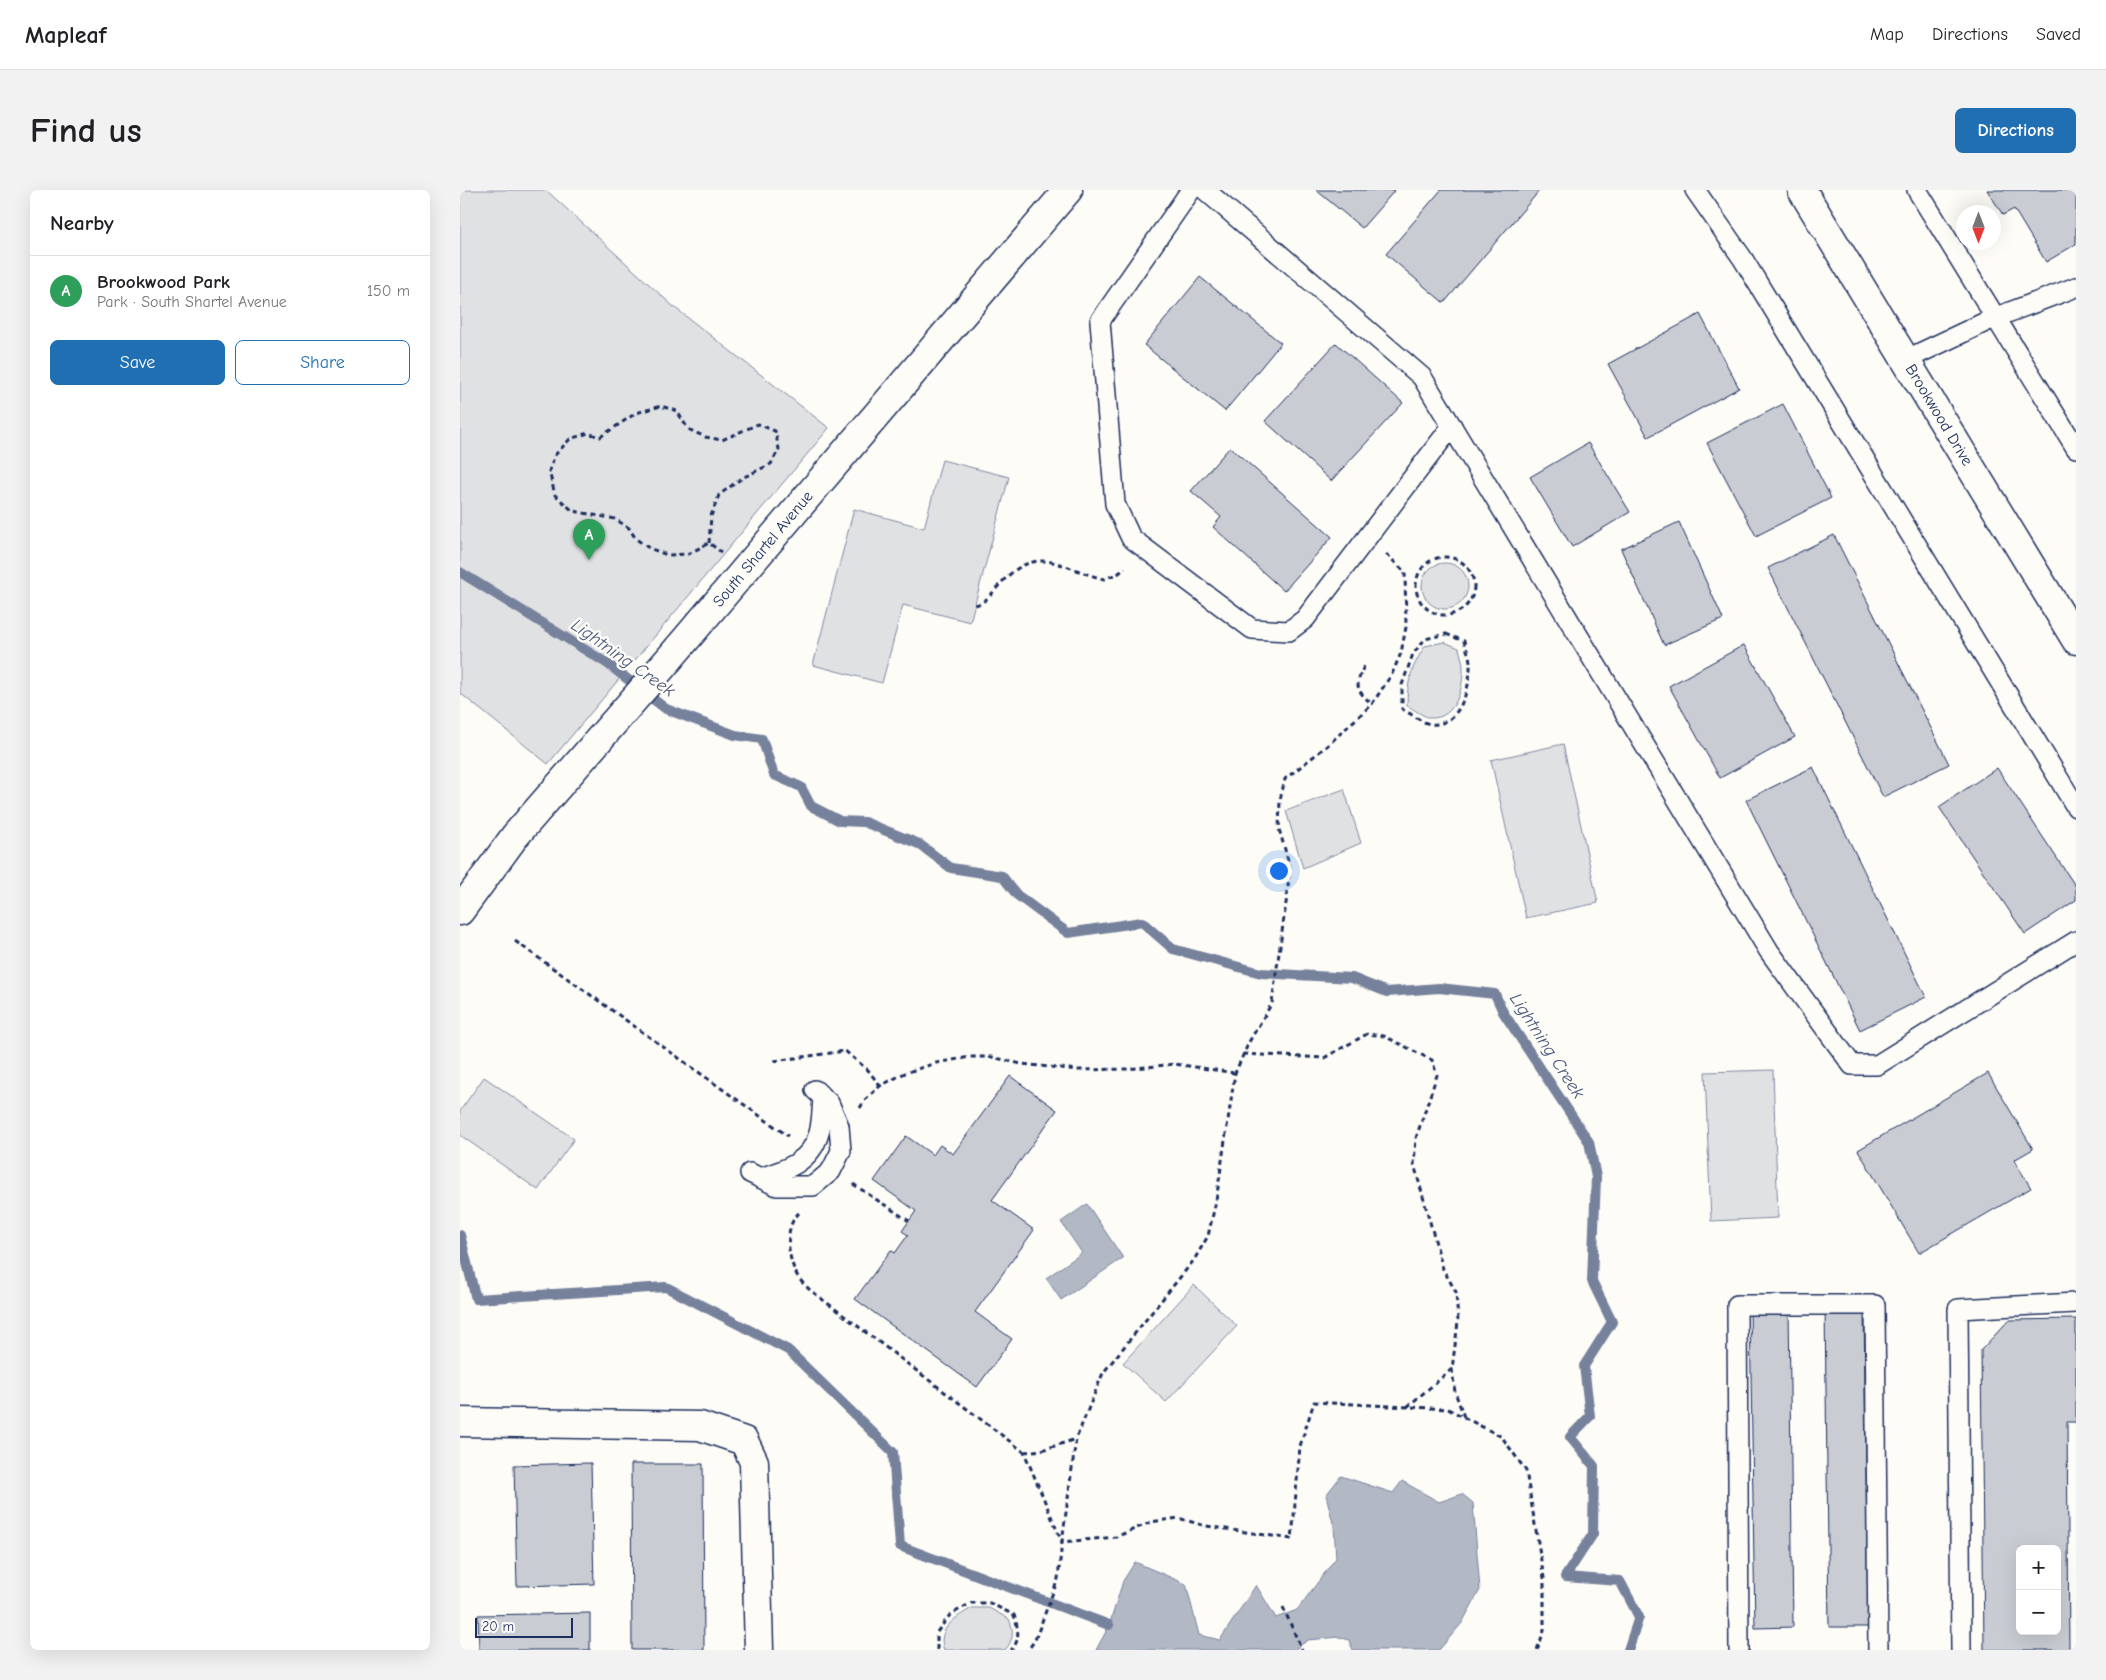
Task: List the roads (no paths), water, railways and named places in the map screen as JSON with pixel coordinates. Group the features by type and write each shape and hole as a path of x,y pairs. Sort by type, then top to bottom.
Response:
{"street":[{"name":"South Shartel Avenue","path":"460,911 516,836 1068,190"},
{"name":"Brookwood Drive","path":"1802,190 2076,640"},
{"path":"460,1422 700,1426 744,1440 754,1462 759,1650"}],"lane":[{"path":"1191,190 1100,322 1114,504 1131,538 1252,629 1289,631 1305,619 1452,426"},
{"path":"1206,190 1422,377 1769,951 1852,1065 1877,1065 2076,941"},
{"path":"1695,190 1743,259 2076,808"},
{"path":"1917,190 1994,318 2076,448"},
{"path":"1905,360 1994,318 2076,287"},
{"path":"819,1094 829,1103 839,1126 841,1151 831,1171 814,1186 777,1186 755,1176 789,1169 809,1153 819,1133 819,1094"},
{"path":"1961,1650 1958,1309 2076,1303"},
{"path":"1739,1650 1737,1305 1875,1305 1878,1650"}],"waterway":[{"name":"Lightning Creek","path":"460,572 608,664 666,709 735,735 762,739 774,775 801,787 811,806 840,821 864,822 919,844 951,868 1002,876 1017,895 1068,933 1142,922 1173,949 1261,973 1352,978 1387,992 1439,988 1495,994 1503,1012 1589,1142 1596,1177 1592,1281 1612,1322 1584,1366 1590,1416 1570,1437 1594,1466 1593,1534 1565,1577 1620,1581 1639,1617 1628,1650"},
{"path":"460,1235 476,1299 666,1287 788,1350 893,1452 900,1546 1109,1625"}],"place":[{"name":"Brookwood Park","path":"589,560"}]}
